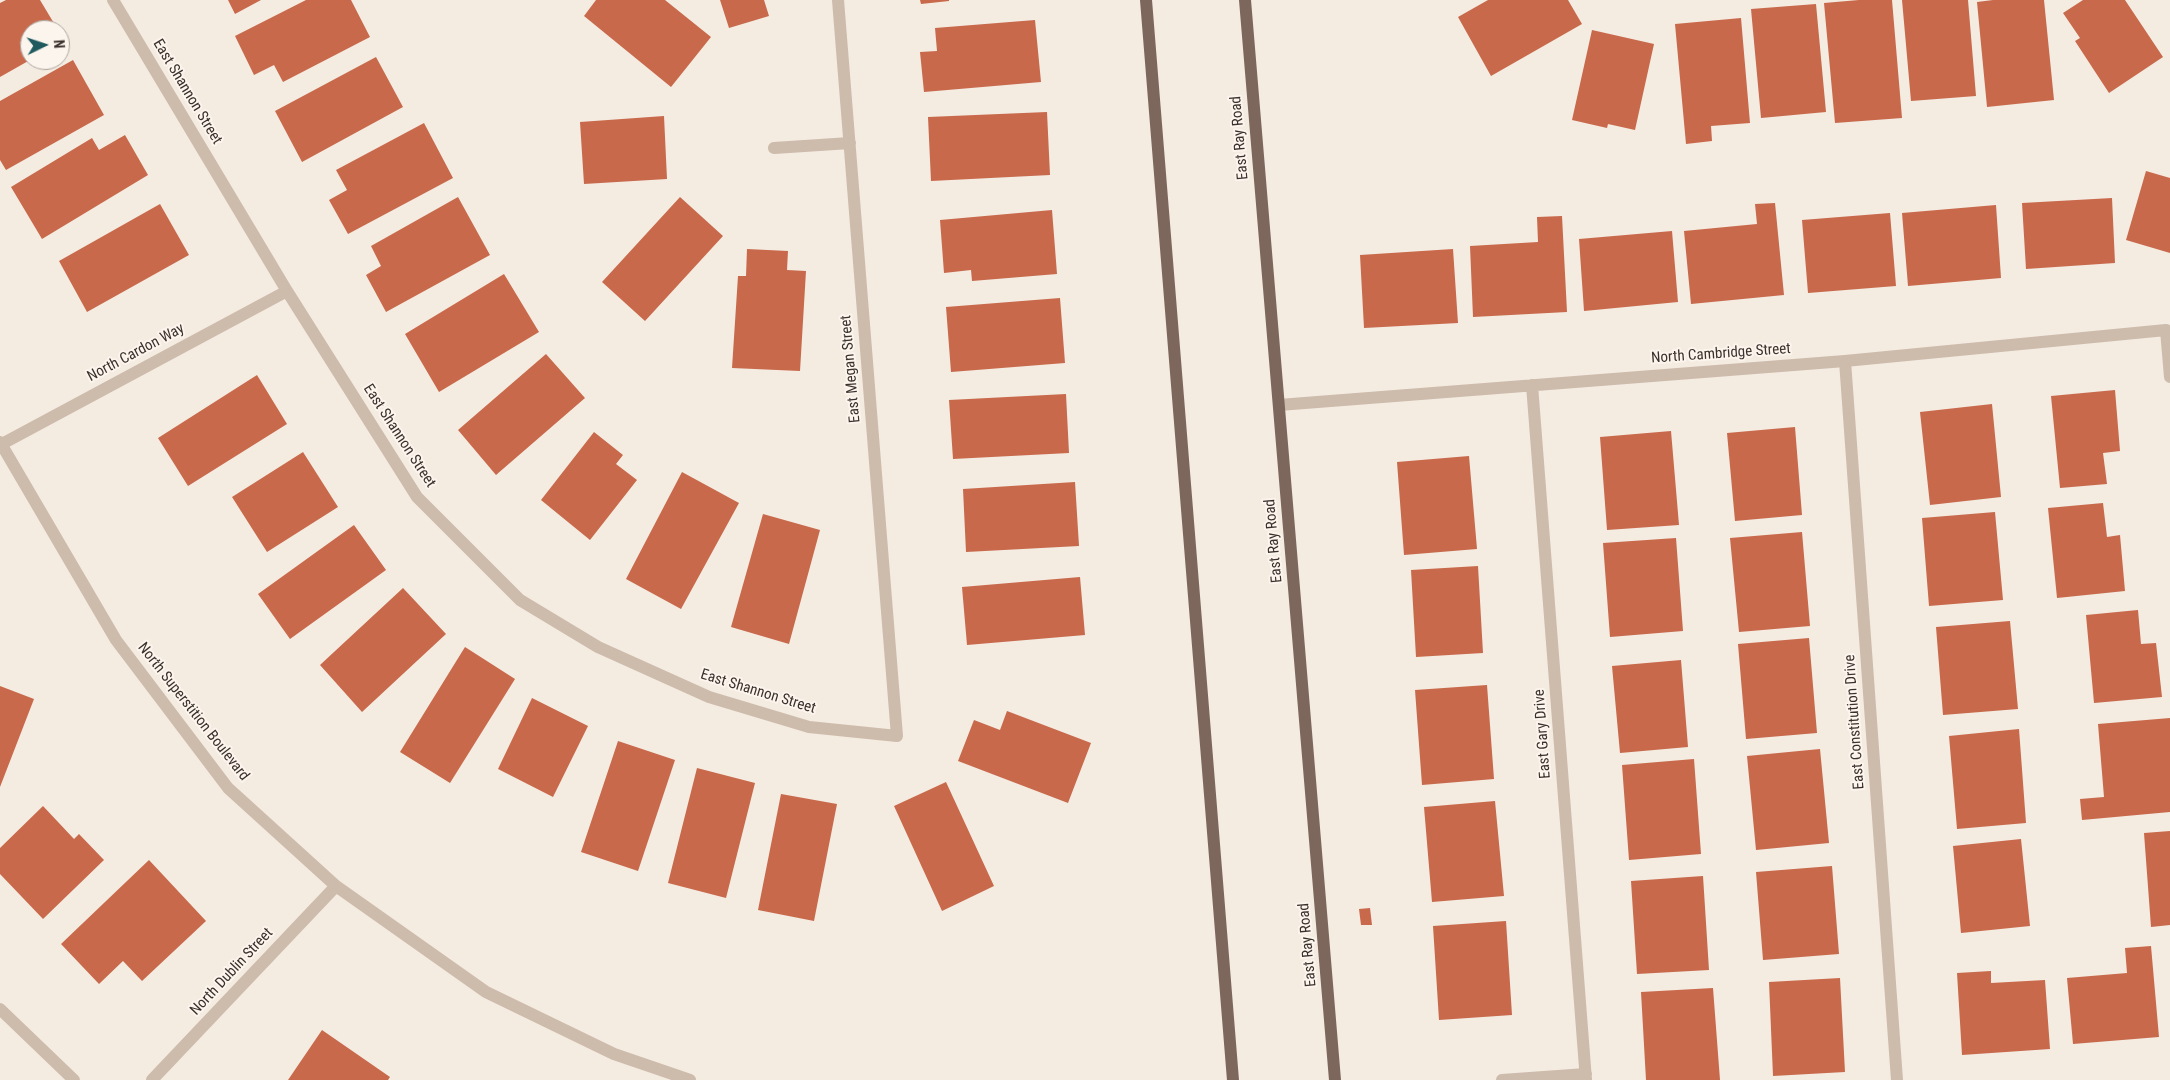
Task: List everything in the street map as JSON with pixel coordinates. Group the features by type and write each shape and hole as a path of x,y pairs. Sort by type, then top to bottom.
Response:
{"main road":[{"path":"1146,0 1233,1080"},
{"name":"East Ray Road","path":"1245,0 1335,1080"}],"street":[{"name":"East Shannon Street","path":"113,0 287,290 417,497 520,600 598,646 709,697 809,727 897,736"},
{"name":"East Megan Street","path":"838,0 897,736"},
{"path":"774,148 850,143"},
{"name":"North Cardon Way","path":"0,444 287,290"},
{"name":"North Cambridge Street","path":"1278,405 1845,361 2166,330 2170,377"},
{"name":"East Constitution Drive","path":"1845,361 1897,1080"},
{"name":"East Gary Drive","path":"1532,385 1586,1077"},
{"name":"North Superstition Boulevard","path":"0,444 116,640 228,788 336,886 486,992 614,1054 690,1080"},
{"name":"North Dublin Street","path":"152,1080 336,886"},
{"path":"0,1008 74,1080"},
{"path":"1502,1080 1586,1077"}],"building":[{"path":"6,0 40,0 52,20 20,20 20,66 0,77 0,3"},
{"path":"228,0 261,0 235,14"},
{"path":"306,0 351,0 370,37 283,82 274,65 254,75 235,36"},
{"path":"596,0 665,0 711,37 671,87 584,16"},
{"path":"720,0 764,0 769,16 729,28"},
{"path":"920,0 949,0 949,1 921,4"},
{"path":"1488,0 1568,0 1582,24 1491,76 1458,17"},
{"path":"1892,0 1902,118 1835,123 1824,3"},
{"path":"1902,0 1968,0 1976,96 1911,101"},
{"path":"1993,0 2044,0 2054,100 1987,107 1977,2"},
{"path":"2083,0 2125,0 2163,57 2109,93 2075,41 2080,38 2063,13"},
{"path":"1816,4 1826,112 1761,118 1751,9"},
{"path":"1741,18 1750,123 1711,126 1712,141 1686,144 1675,24"},
{"path":"1035,20 1041,82 924,92 920,52 937,51 935,28"},
{"path":"1592,30 1654,44 1635,130 1608,124 1607,128 1572,120"},
{"path":"376,57 403,107 302,162 275,111"},
{"path":"73,60 104,115 6,170 0,160 0,101 55,70 70,70 70,62"},
{"path":"1047,112 1050,175 931,181 928,117"},
{"path":"664,116 667,179 584,184 580,122"},
{"path":"424,123 453,178 348,234 329,200 347,190 336,170"},
{"path":"125,135 148,175 42,239 11,187 92,138 99,150"},
{"path":"2146,171 2170,178 2170,253 2126,240"},
{"path":"458,197 490,255 386,312 366,275 381,266 371,246"},
{"path":"680,197 723,236 645,321 602,282"},
{"path":"2112,198 2115,263 2026,269 2022,203"},
{"path":"1775,203 1784,295 1691,304 1684,231 1757,224 1755,204"},
{"path":"160,204 189,255 87,312 59,261"},
{"path":"1996,205 2001,278 1908,286 1902,213"},
{"path":"1052,210 1057,274 972,281 971,270 944,273 940,220"},
{"path":"1890,213 1896,286 1808,293 1802,220"},
{"path":"1562,216 1567,312 1473,317 1470,246 1538,242 1537,217"},
{"path":"1672,231 1678,302 1584,311 1579,239"},
{"path":"747,249 788,251 787,270 806,271 800,371 732,368 738,276 746,276"},
{"path":"1453,249 1458,323 1364,328 1360,255"},
{"path":"504,274 539,332 439,392 405,334"},
{"path":"1060,298 1065,363 951,372 946,307"},
{"path":"546,354 585,398 496,475 458,430"},
{"path":"257,375 287,424 188,486 158,438"},
{"path":"2115,390 2120,451 2103,453 2107,484 2060,488 2051,396"},
{"path":"1066,394 1069,453 953,459 949,400"},
{"path":"1992,404 2001,497 1930,505 1920,412"},
{"path":"1795,427 1802,515 1735,521 1727,433"},
{"path":"1671,431 1679,525 1607,530 1600,437"},
{"path":"594,432 623,455 616,464 637,480 590,540 541,500"},
{"path":"303,452 338,507 267,552 232,497"},
{"path":"1469,456 1477,549 1404,555 1397,462"},
{"path":"682,472 739,503 681,609 626,579"},
{"path":"1075,482 1079,546 966,552 963,489"},
{"path":"2103,503 2107,537 2120,535 2125,591 2057,598 2048,508"},
{"path":"1995,512 2003,600 1929,606 1922,518"},
{"path":"763,514 820,530 789,644 731,627"},
{"path":"354,525 386,570 290,639 258,594"},
{"path":"1802,532 1810,626 1739,632 1730,538"},
{"path":"1676,538 1683,631 1610,637 1603,543"},
{"path":"1478,566 1483,653 1416,657 1411,570"},
{"path":"1080,577 1085,635 967,645 962,587"},
{"path":"403,588 446,634 362,712 320,665"},
{"path":"2138,610 2141,644 2156,643 2162,697 2094,703 2086,615"},
{"path":"2010,621 2018,709 1943,715 1936,627"},
{"path":"1809,638 1817,733 1746,739 1738,644"},
{"path":"465,647 515,679 450,783 400,752"},
{"path":"1681,660 1688,747 1620,753 1612,666"},
{"path":"1487,685 1494,779 1422,785 1415,690"},
{"path":"0,686 34,699 0,787"},
{"path":"532,698 588,726 553,797 498,769"},
{"path":"1007,711 1091,743 1068,803 958,761 974,720 1000,730"},
{"path":"2170,718 2170,812 2082,820 2080,799 2104,797 2098,724"},
{"path":"2019,729 2026,823 1957,829 1949,736"},
{"path":"618,741 675,760 638,871 581,852"},
{"path":"1820,749 1829,843 1756,850 1747,756"},
{"path":"1694,759 1701,854 1629,860 1622,765"},
{"path":"697,768 755,783 726,898 668,883"},
{"path":"946,782 994,886 942,911 894,806"},
{"path":"781,794 837,804 814,921 758,910"},
{"path":"1495,801 1504,896 1432,902 1424,807"},
{"path":"43,806 74,839 79,834 104,860 43,919 0,874 0,848"},
{"path":"2170,831 2170,925 2151,927 2144,833"},
{"path":"2021,839 2030,926 1961,933 1953,846"},
{"path":"149,860 206,921 142,981 123,961 99,984 61,944"},
{"path":"1832,866 1839,954 1763,960 1756,872"},
{"path":"1703,876 1709,970 1637,974 1631,881"},
{"path":"1370,908 1372,925 1361,925 1359,909"},
{"path":"1506,921 1512,1015 1439,1020 1433,926"},
{"path":"2151,946 2159,1037 2073,1044 2067,978 2127,973 2125,948"},
{"path":"1991,971 1991,983 2045,980 2050,1049 1962,1055 1957,973"},
{"path":"1840,978 1845,1072 1773,1076 1769,982"},
{"path":"1713,988 1720,1080 1646,1080 1641,992"},
{"path":"322,1030 390,1077 388,1080 288,1080"}]}
